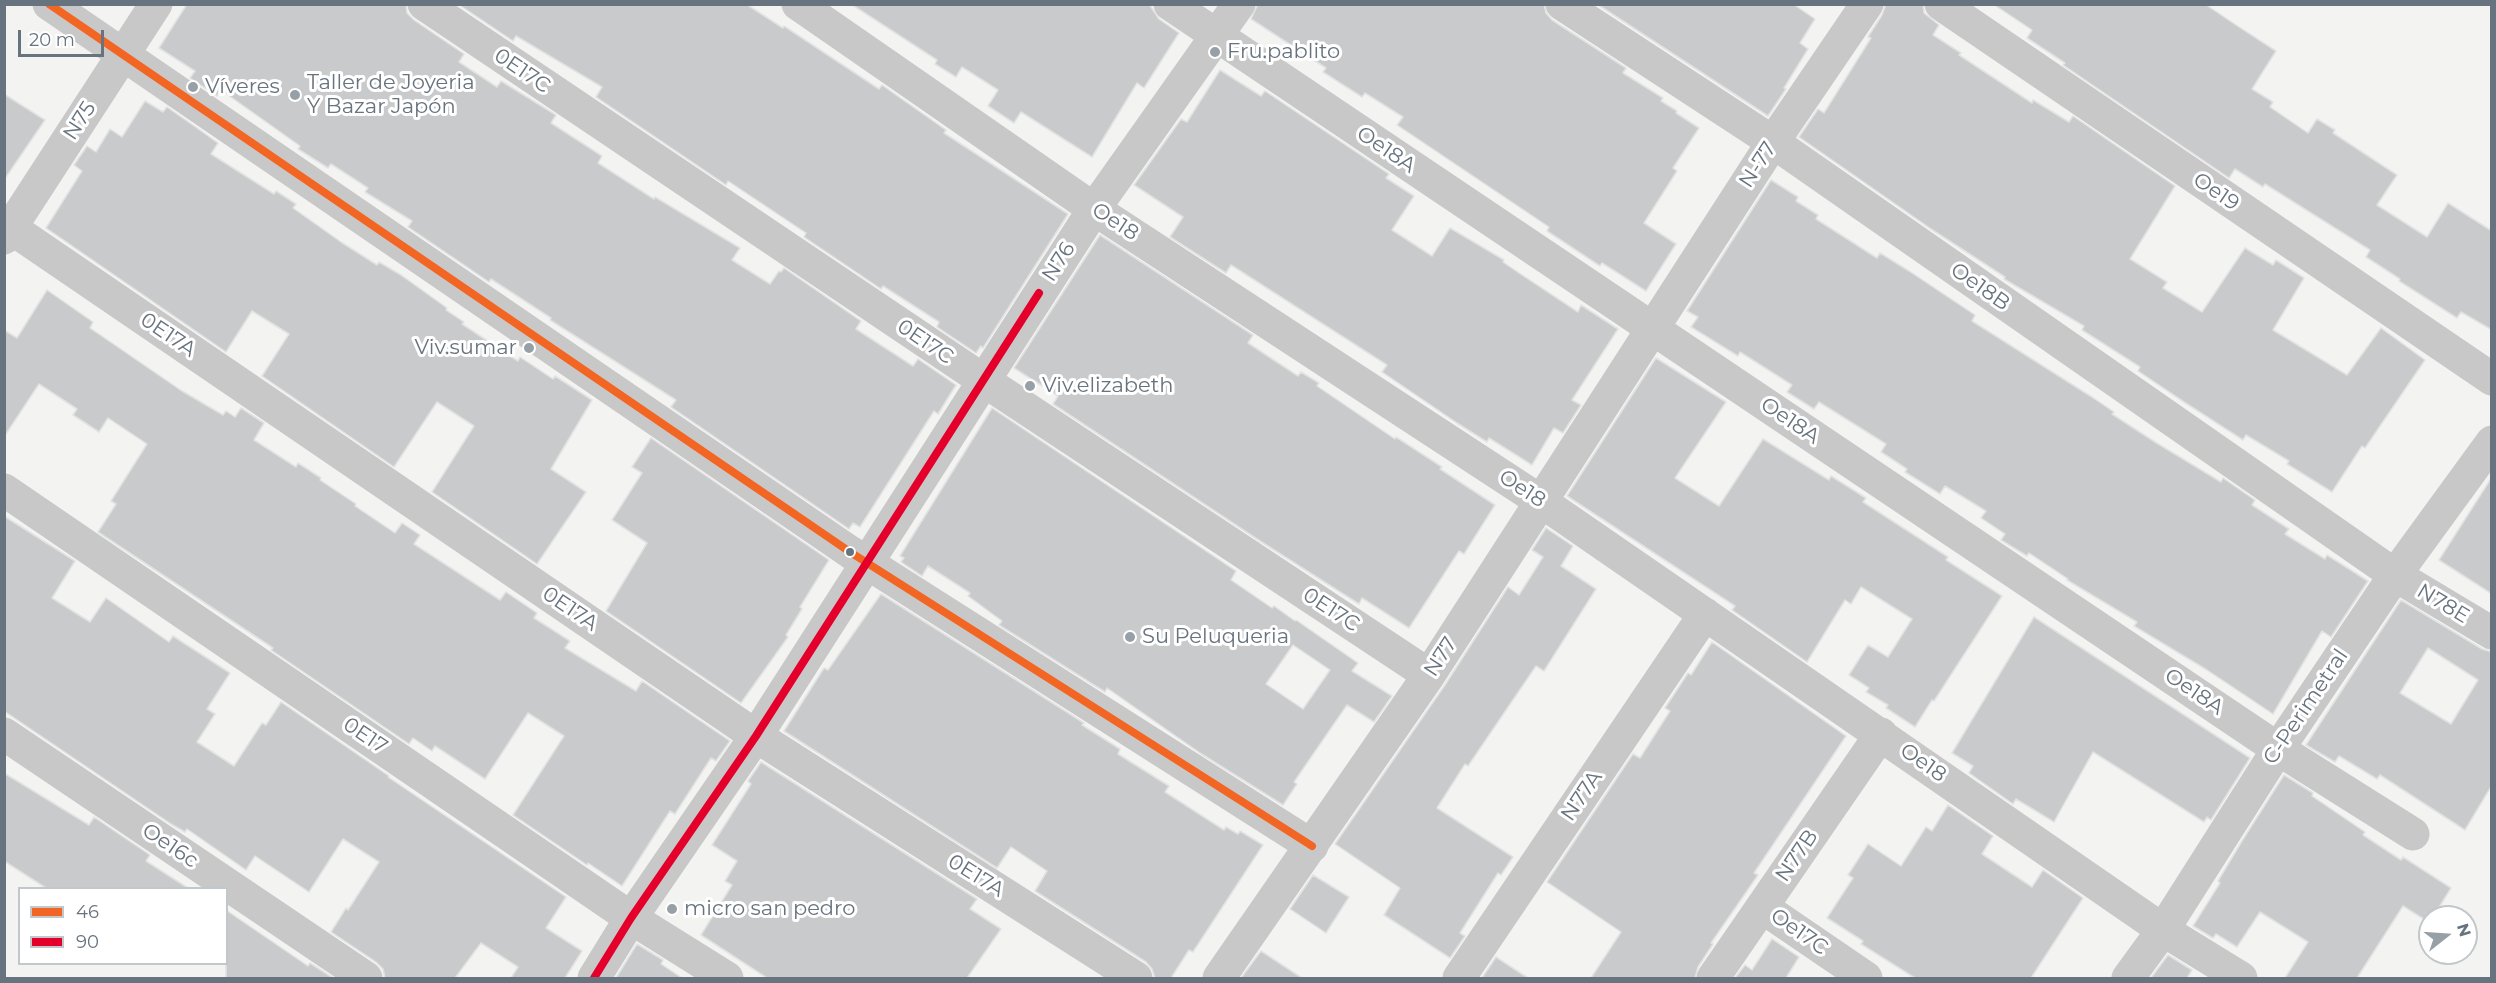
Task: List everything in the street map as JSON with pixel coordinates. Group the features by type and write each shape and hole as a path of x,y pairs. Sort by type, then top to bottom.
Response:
{"street":[{"path":"49,4 867,563 1312,846"},
{"name":"N75","path":"8,233 156,4"},
{"name":"0E17C","path":"424,4 982,380 1430,675"},
{"name":"Oe18","path":"798,4 1094,209 1542,502 2163,930 2241,978"},
{"name":"Oe18A","path":"1170,4 2278,748 2413,834"},
{"name":"N76","path":"594,978 631,918 756,736 982,380 1094,209 1239,4"},
{"name":"Oe18B","path":"1562,4 1773,142 2395,575"},
{"name":"N-77","path":"1653,328 1773,142 1867,4"},
{"name":"Oe19","path":"1941,4 2492,380"},
{"name":"0E17A","path":"8,233 756,736 1137,978"},
{"name":"N77","path":"1218,978 1430,675 1653,328"},
{"name":"C-Perimetral","path":"2128,978 2163,930 2278,748 2395,575 2492,442"},
{"name":"0E17","path":"4,490 631,918 727,978"},
{"name":"N78E","path":"2395,575 2492,633"},
{"name":"N77A","path":"1459,978 1705,614"},
{"name":"Oe16c","path":"4,734 366,978"},
{"name":"N77B","path":"1713,978 1881,734"},
{"name":"Oe17C","path":"1762,907 1866,978"}],"building":[{"path":"187,4 406,4 407,13 414,20 464,54 459,62 497,87 501,81 556,115 551,123 602,156 598,163 654,199 655,197 740,248 732,260 770,284 784,268 861,321 856,329 913,366 918,359 956,385 938,414 934,411 860,527 853,523 849,529 671,407 676,400 550,320 551,318 491,279 489,282 408,227 412,221 365,192 368,188 331,164 328,168 298,149 300,146 221,90 217,96 190,78 195,71 159,48"},
{"path":"458,4 746,4 783,28 784,26 879,89 882,85 946,130 944,133 1068,214 983,348 981,346 976,353 937,327 939,322 883,286 881,289 804,237 806,233 728,181 726,185 596,97 602,87 516,36 513,41"},
{"path":"851,4 1149,4 1159,19 1179,33 1144,88 1137,83 1092,157 1021,112 1014,123 988,106 998,90 962,67 956,77 935,64 937,60"},
{"path":"1258,4 1544,4 1546,13 1552,20 1626,68 1623,73 1663,98 1661,101 1699,128 1673,168 1677,171 1644,223 1676,244 1646,291 1602,263 1600,266 1547,231 1549,227 1397,125 1403,117 1365,93 1362,97 1323,72 1326,68 1251,19"},
{"path":"1597,4 1793,4 1815,19 1800,43 1808,49 1768,116"},
{"path":"1886,4 1923,4 1924,13 1939,25 1933,35 1961,53 1959,55 2032,103 2033,100 2069,122 2073,116 2175,186 2130,259 2167,282 2163,288 2202,312 2245,248 2273,265 2276,260 2304,278 2273,330 2347,375 2381,328 2425,360 2365,448 2362,446 2332,492 2287,464 2289,461 2246,435 2243,440 2184,402 2138,371 2140,367 2082,330 2084,326 2004,279 2005,277 1931,229 1799,137 1818,109 1824,113 1871,38 1868,37"},
{"path":"1993,4 2205,4 2276,51 2252,89 2273,102 2270,107 2308,133 2317,119 2335,130 2333,133 2397,175 2377,205 2427,237 2448,203 2492,231 2492,330 2461,312 2457,318 2399,281 2400,279 2366,257 2370,250 2265,184 2263,187 2235,169 2229,178 2063,65 2065,63 2027,38 2032,30"},
{"path":"1220,70 1261,96 1265,91 1389,174 1386,178 1414,196 1392,230 1432,256 1450,228 1504,260 1503,262 1578,312 1581,305 1618,329 1572,400 1581,405 1563,433 1554,428 1532,465 1489,438 1487,442 1457,423 1382,372 1387,365 1231,265 1226,273 1170,237 1183,217 1134,185 1181,119 1187,122"},
{"path":"4,94 45,120 4,180"},
{"path":"145,101 163,112 167,107 197,128 218,143 211,154 274,194 276,191 296,204 293,208 377,265 379,262 401,275 447,308 446,310 464,322 462,324 518,361 520,357 553,379 555,376 592,400 551,469 586,492 537,564 432,492 474,426 437,402 394,467 262,376 289,334 252,311 226,352 46,228 82,171 74,165 87,146 96,152 110,129 122,137"},
{"path":"1771,180 1798,197 1796,201 1818,215 1816,219 1877,258 1880,253 1909,271 1975,315 1972,321 2095,399 2114,412 2112,414 2221,482 2223,478 2255,500 2252,505 2289,529 2285,534 2325,559 2327,555 2368,581 2331,637 2322,631 2273,714 2207,670 2134,626 2137,622 2067,580 2029,553 2027,556 2001,540 2005,534 1981,518 1986,511 1945,486 1940,494 1905,472 1907,469 1881,452 1886,444 1819,402 1814,409 1787,392 1792,385 1740,352 1738,356 1691,327 1698,317 1687,311"},
{"path":"1100,235 1253,335 1248,343 1298,376 1301,372 1319,383 1317,386 1395,439 1396,437 1442,467 1440,469 1495,505 1464,554 1459,551 1409,628 1362,598 1359,604 1260,541 1053,404 1058,396 1014,368"},
{"path":"47,290 93,322 90,328 182,391 223,415 226,411 235,417 241,408 264,423 254,440 296,467 298,463 321,478 320,480 395,533 402,523 420,535 414,544 500,600 506,592 537,613 534,618 570,641 565,648 636,691 642,681 730,741 716,761 711,758 675,814 670,811 622,886 513,815 564,736 528,713 485,779 435,746 432,751 413,738 409,744 271,650 273,648 98,532 116,504 111,501 147,444 108,418 99,432 73,415 77,409 39,384 4,437 4,330 17,338"},
{"path":"1656,358 1726,402 1675,478 1719,506 1763,439 1829,480 1831,476 1866,498 1863,502 1948,557 1946,560 2002,596 1915,727 1886,708 1888,705 1866,692 1869,688 1849,675 1868,645 1888,657 1912,619 1861,587 1851,604 1845,600 1807,662 1732,610 1735,606 1567,496"},
{"path":"992,408 1236,571 1231,580 1272,608 1274,606 1296,620 1358,663 1352,671 1392,696 1374,722 1347,705 1294,782 1297,784 1283,805 1200,753 1107,688 1105,692 999,625 1002,621 968,596 970,593 928,566 922,576 901,562 904,558 900,556","holes":["1293,645 1330,670 1303,709 1266,684"]},
{"path":"651,438 829,560 800,607 802,609 786,635 788,637 741,703 606,611 647,543 612,520 642,473 632,467"},
{"path":"2492,477 2492,594 2439,560"},
{"path":"4,516 75,561 52,598 90,622 106,598 169,642 173,636 230,673 207,709 215,714 197,742 234,766 262,723 266,725 281,702 566,897 546,928 582,951 565,978 511,978 518,967 481,943 455,978 385,978 383,969 376,962 331,932 379,862 343,839 309,892 255,856 246,870 187,829 185,832 171,824 4,711"},
{"path":"1546,528 1573,546 1561,566 1596,589 1544,671 1536,666 1468,766 1465,764 1437,808 1513,857 1501,875 1498,873 1460,933 1465,936 1450,958 1384,915 1400,888 1335,844 1445,685 1508,587 1519,595 1543,557 1532,550"},
{"path":"881,594 1084,723 1082,725 1120,749 1118,754 1169,786 1165,792 1224,830 1226,827 1238,834 1240,831 1263,845 1193,952 1189,950 1171,978 1155,978 1146,962 1035,891 1047,871 1011,847 997,868 784,731 824,668 828,670"},
{"path":"2401,600 2482,649 2492,652 2492,785 2465,830 2380,775 2377,779 2339,756 2335,762 2306,745","holes":["2428,648 2478,680 2451,724 2400,693"]},
{"path":"2034,617 2250,758 2211,820 2207,817 2204,822 2093,752 2054,822 2016,799 2013,804 1969,773 1973,766 1952,753"},
{"path":"1712,642 1846,736 1754,873 1758,875 1711,943 1713,944 1698,967 1695,978 1591,978 1621,932 1547,882 1633,754 1640,758 1670,711 1665,708 1688,673 1691,675"},
{"path":"761,762 977,899 970,909 1001,929 967,978 767,978 701,935 732,885 725,881 737,861 712,845 751,784 748,781"},
{"path":"4,773 89,825 94,817 150,855 146,861 186,887 44,887 4,861"},
{"path":"2284,775 2313,793 2312,796 2365,832 2363,835 2401,860 2403,857 2451,888 2440,905 2418,905 2418,915 2403,906 2357,978 2285,978 2308,942 2260,912 2237,947 2216,934 2213,938 2193,926 2220,883 2218,881"},
{"path":"1948,805 1993,836 1982,854 2032,887 2043,870 2083,898 2031,978 1915,978 1861,944 1863,941 1827,918 1853,878 1848,875 1868,844 1901,866 1926,827 1932,831"},
{"path":"1313,875 1349,897 1326,933 1290,909"},
{"path":"228,911 308,966 310,963 333,978 226,978"},
{"path":"1772,939 1799,957 1786,978 1735,978 1745,965 1752,970"},
{"path":"637,944 663,960 661,964 682,978 616,978"},
{"path":"1261,951 1302,978 1241,978"},
{"path":"2168,955 2192,970 2187,978 2151,978"},
{"path":"1496,957 1528,978 1482,978"}],"transit line":[{"name":"46","path":"49,4 850,552 1312,846"},
{"name":"90","path":"594,978 631,918 756,736 1039,293"}],"place":[{"name":"Fru.pablito","path":"1215,52"},
{"name":"Víveres","path":"193,87"},
{"name":"Taller de Joyeria Y Bazar Japón","path":"295,95"},
{"name":"Viv.sumar","path":"529,348"},
{"name":"Viv.elizabeth","path":"1030,386"},
{"name":"Su Peluqueria","path":"1130,637"},
{"name":"micro san pedro","path":"672,909"}]}
